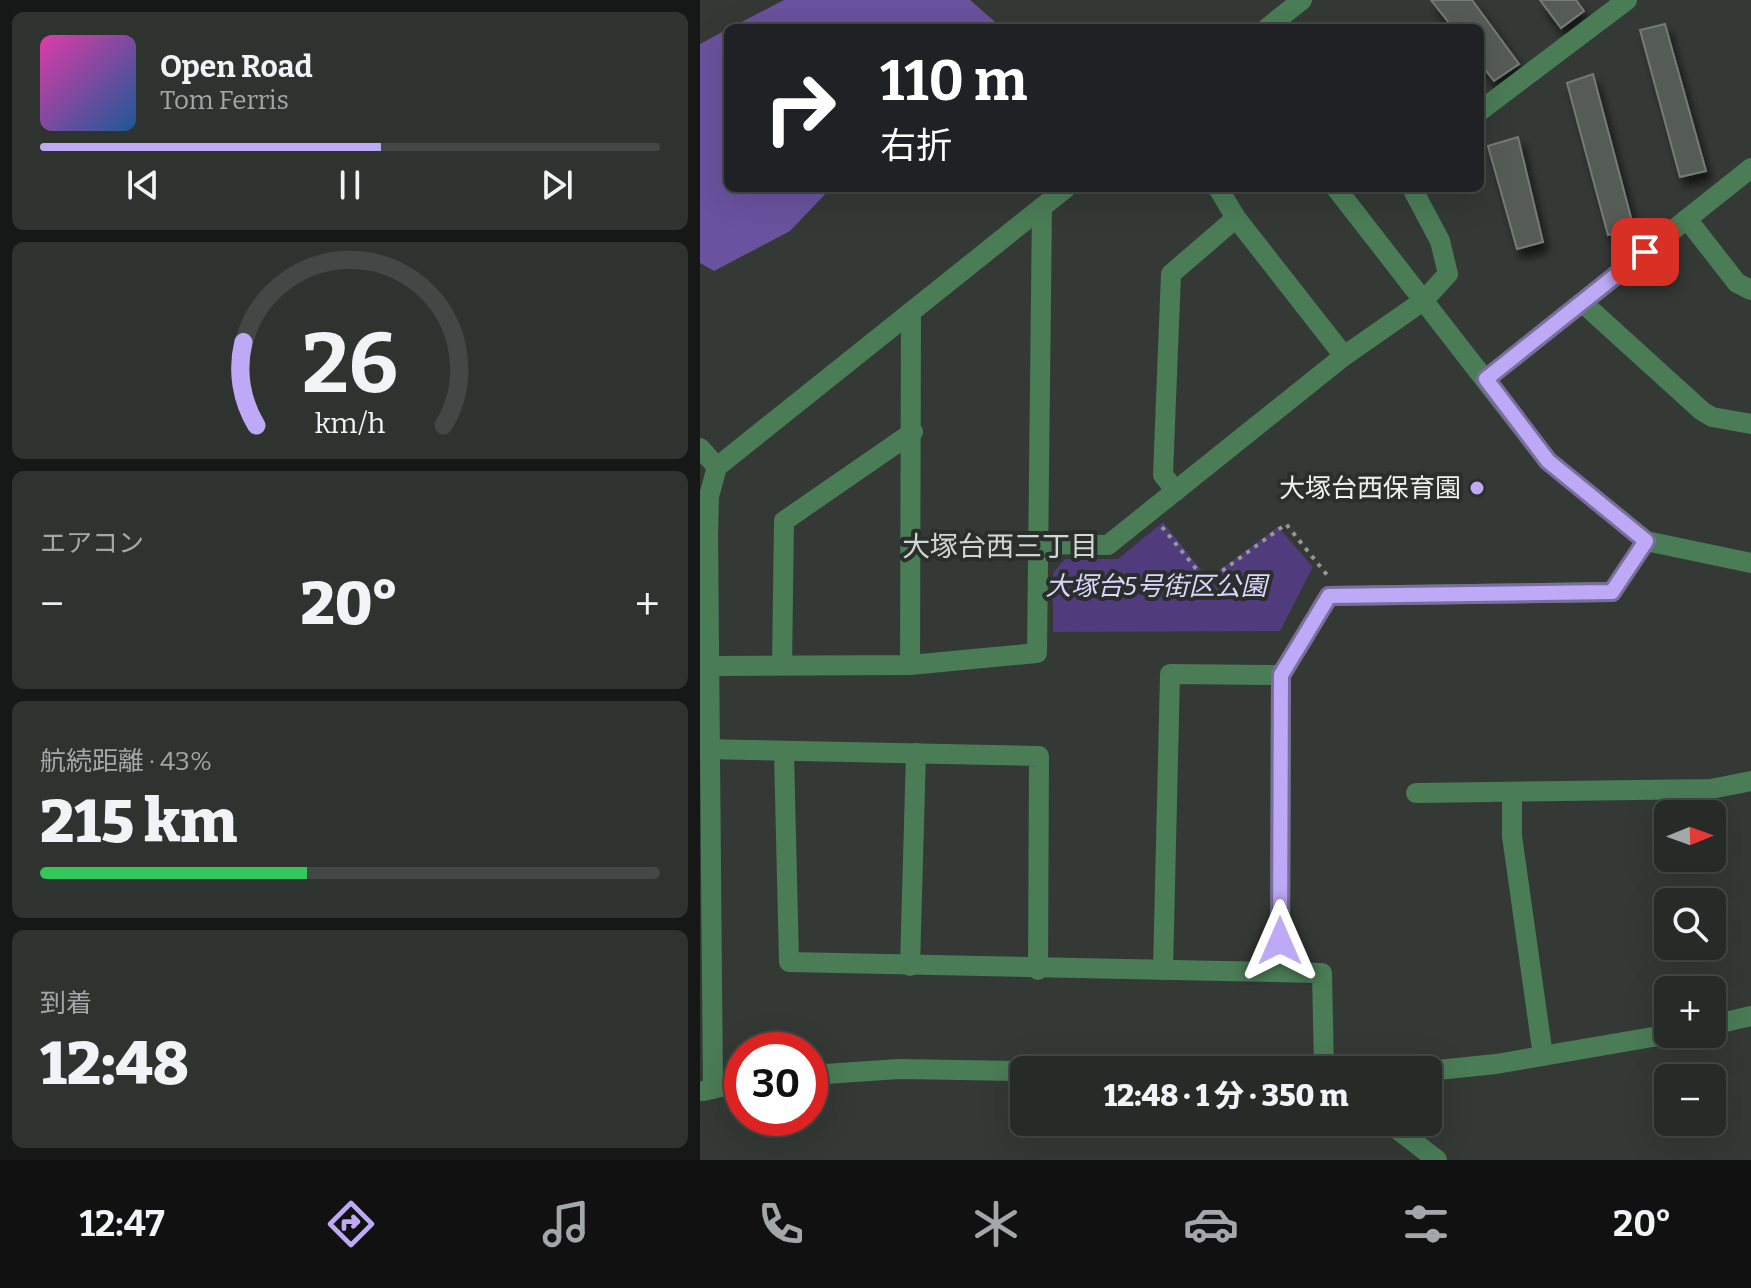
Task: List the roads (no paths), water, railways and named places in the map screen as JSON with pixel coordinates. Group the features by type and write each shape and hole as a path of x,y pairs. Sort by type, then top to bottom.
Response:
{"street":[{"path":"1272,24 1302,0"},
{"path":"1484,108 1627,0"},
{"path":"1486,379 1751,168"},
{"path":"706,1091 704,749 711,666 709,496 717,467 911,315 1061,192"},
{"path":"1220,192 1236,218 1344,356"},
{"path":"1339,192 1548,461 1646,541 1751,563"},
{"path":"1039,544 1108,545 1344,356 1423,301 1448,274 1440,241 1414,192"},
{"path":"711,666 910,665 1037,653 1042,207"},
{"path":"1176,491 1163,475 1171,274 1236,218"},
{"path":"1687,219 1737,283 1751,290"},
{"path":"1583,303 1702,411 1712,417 1751,424"},
{"path":"910,665 911,315"},
{"path":"782,665 784,521 913,432"},
{"path":"700,448 717,467"},
{"path":"1280,971 1281,675 1329,596 1612,592 1646,541"},
{"path":"1163,970 1170,674 1281,675"},
{"path":"704,749 1039,756 1038,970"},
{"path":"784,753 789,962 1038,970 1322,973 1324,1056"},
{"path":"910,966 916,753"},
{"path":"1416,793 1711,789 1751,781"},
{"path":"1512,794 1512,836 1543,1056"},
{"path":"1726,1022 1751,1016"},
{"path":"1442,1069 1654,1037"},
{"path":"828,1074 899,1069 1010,1071"},
{"path":"1406,1136 1437,1160"}],"place":[{"name":"大塚台西保育園","path":"1477,488"}],"district":[{"name":"大塚台西三丁目","path":"1000,546"}],"park label":[{"name":"大塚台5号街区公園","path":"1156,586"}]}
